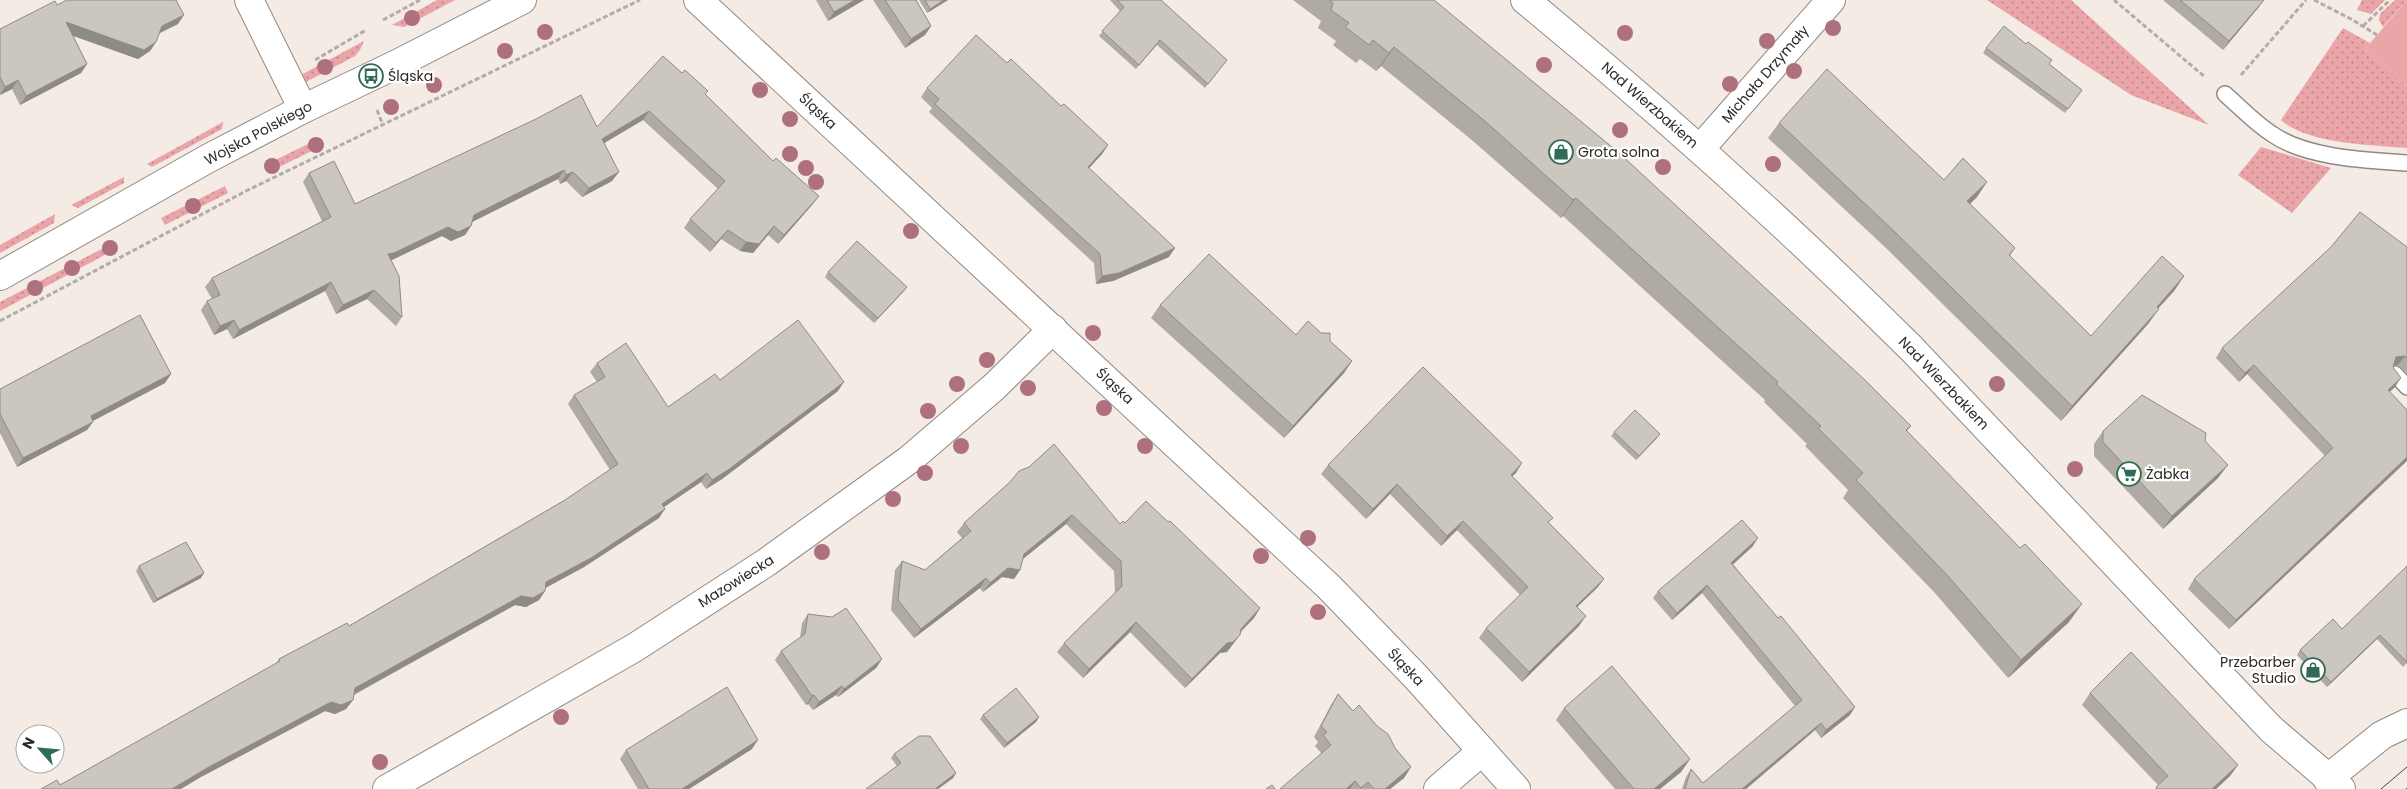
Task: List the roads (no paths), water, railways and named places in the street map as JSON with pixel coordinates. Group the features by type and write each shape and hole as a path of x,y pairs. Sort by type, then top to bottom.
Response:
{"street":[{"path":"249,0 303,108"},
{"name":"Wojska Polskiego","path":"0,276 303,108 397,64 522,0"},
{"name":"Śląska","path":"698,0 1328,587 1416,677 1516,789"},
{"name":"Nad Wierzbakiem","path":"1525,0 1700,149 1849,287 1911,348 2271,729 2328,786"},
{"name":"Michała Drzymały","path":"1700,149 1831,0"},
{"name":"Mazowiecka","path":"387,789 634,648 767,562 910,459 994,387 1053,329"},
{"path":"2328,786 2382,735 2407,723"},
{"path":"1438,789 1482,751"}],"lane":[{"path":"2225,94 2272,134 2287,143 2342,158 2407,163"},
{"path":"2395,374 2407,387"}],"tram line":[{"path":"2381,789 2407,767"}],"place":[{"name":"Śląska","path":"371,76"},
{"name":"Grota solna","path":"1561,152"},
{"name":"Żabka","path":"2129,474"},
{"name":"Przebarber Studio","path":"2313,670"}]}
